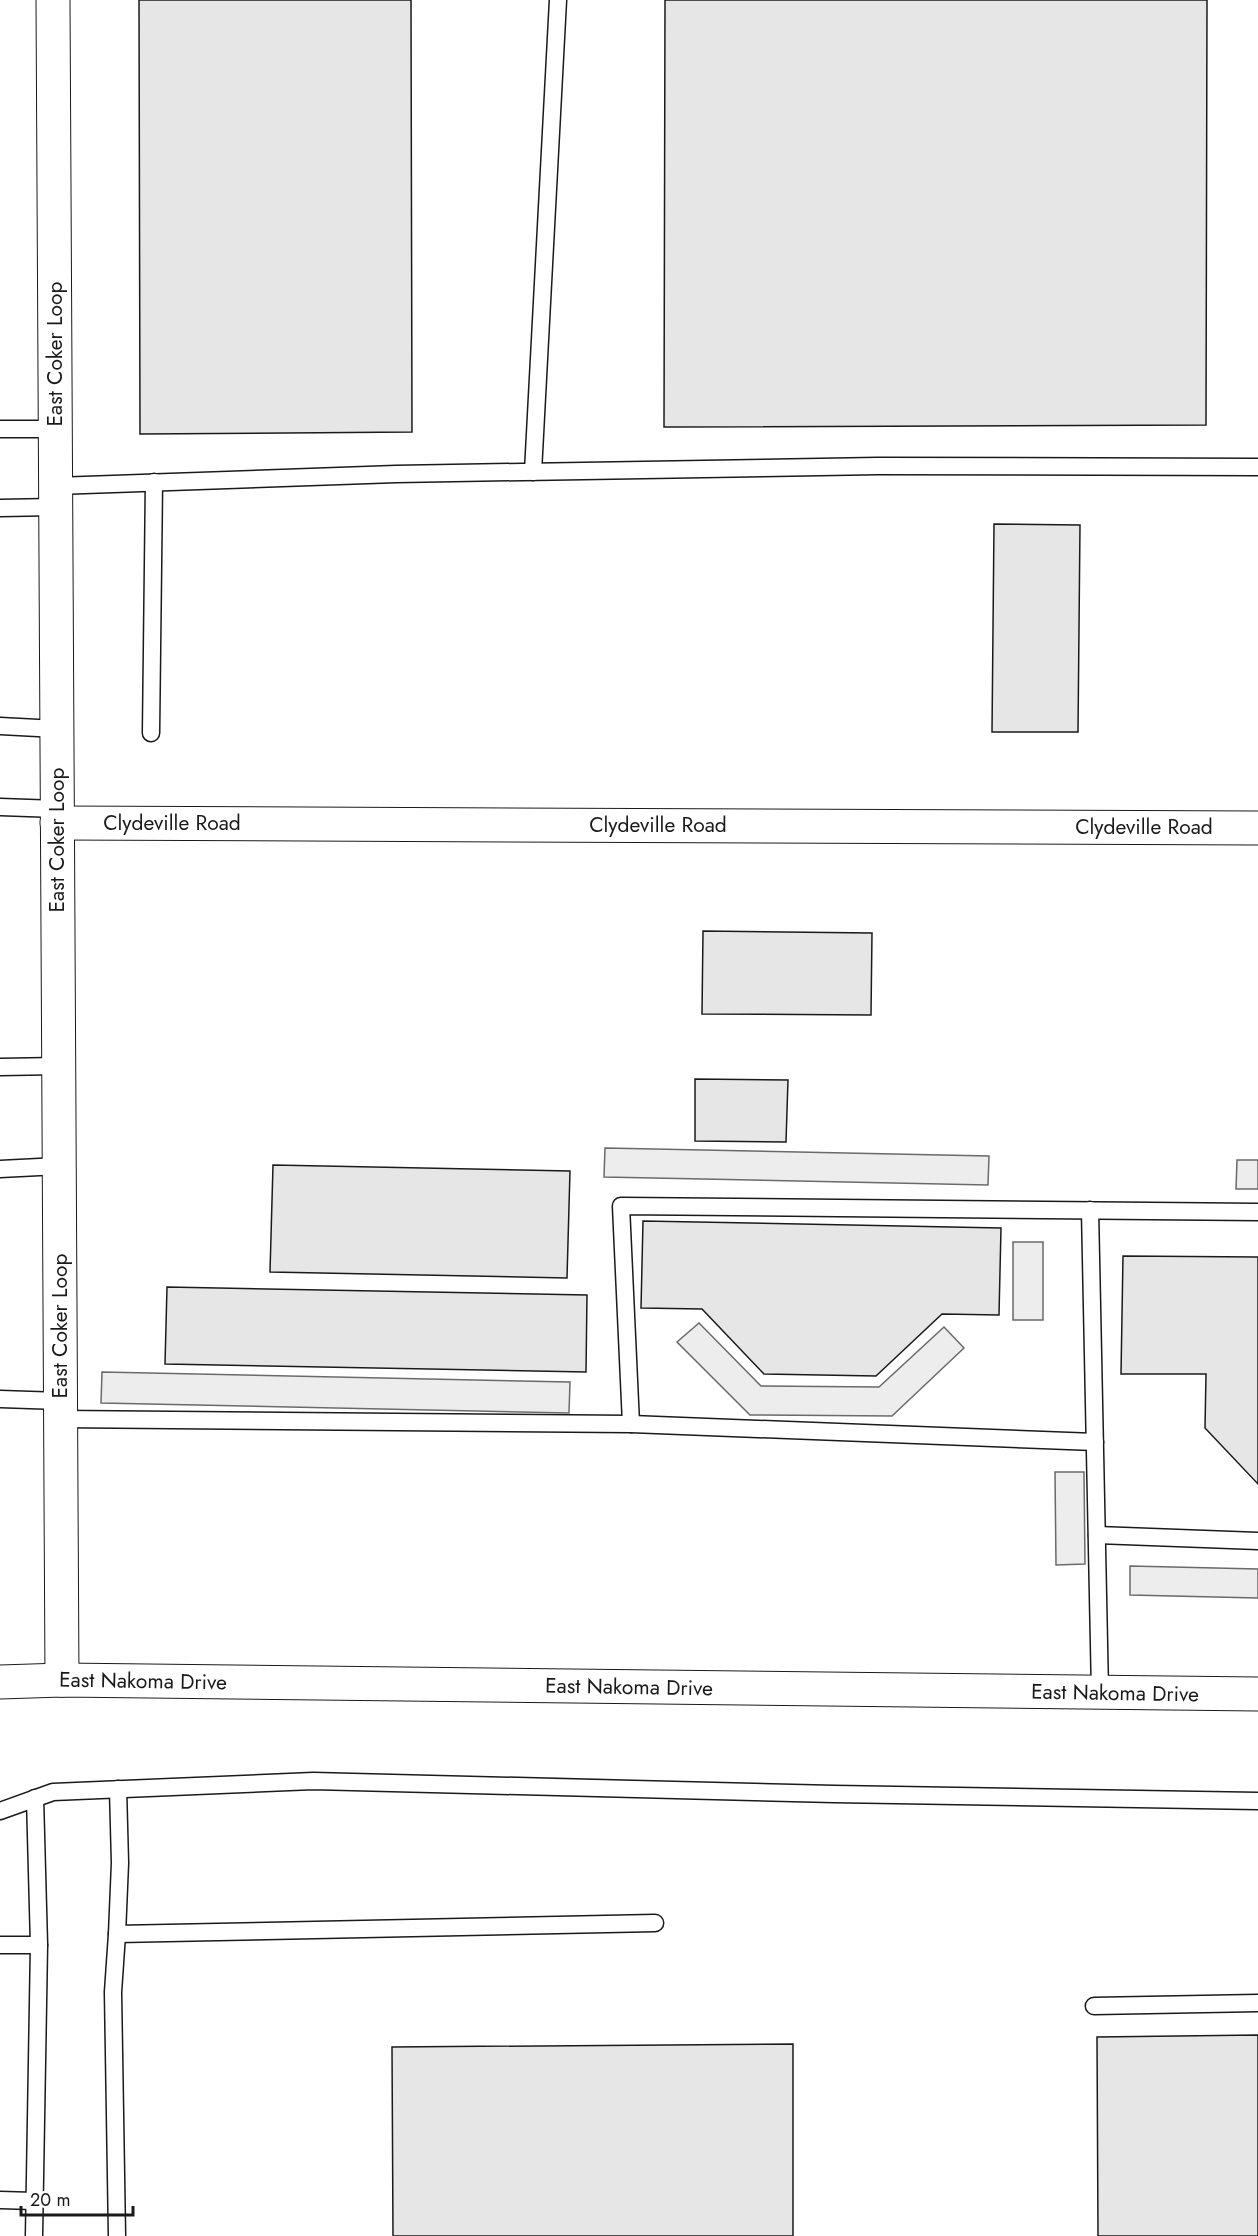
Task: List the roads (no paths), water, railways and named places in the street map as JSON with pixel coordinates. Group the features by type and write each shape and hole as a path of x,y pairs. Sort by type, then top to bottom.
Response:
{"street":[{"name":"East Coker Loop","path":"53,0 62,1680"},
{"name":"Clydeville Road","path":"57,816 1258,828"},
{"name":"East Nakoma Drive","path":"0,1682 62,1680 1258,1694"}],"lane":[{"path":"533,472 558,0"},
{"path":"0,429 55,429"},
{"path":"0,508 56,496 154,482 878,466 1258,467"},
{"path":"151,733 154,482"},
{"path":"0,726 57,729"},
{"path":"0,807 57,816"},
{"path":"0,1068 59,1066"},
{"path":"0,1169 59,1166"},
{"path":"631,1424 621,1206 1258,1212"},
{"path":"1090,1210 1100,1692"},
{"path":"0,1399 60,1410 631,1424 1095,1442"},
{"path":"1097,1535 1258,1541"},
{"path":"0,1811 53,1792 313,1781 834,1794 1258,1801"},
{"path":"117,2236 112,1992 120,1863 118,1789"},
{"path":"34,2236 39,1945 36,1798"},
{"path":"117,1934 655,1923"},
{"path":"0,1945 39,1945"},
{"path":"1094,2006 1258,2003"},
{"path":"0,2200 34,2201"}]}
